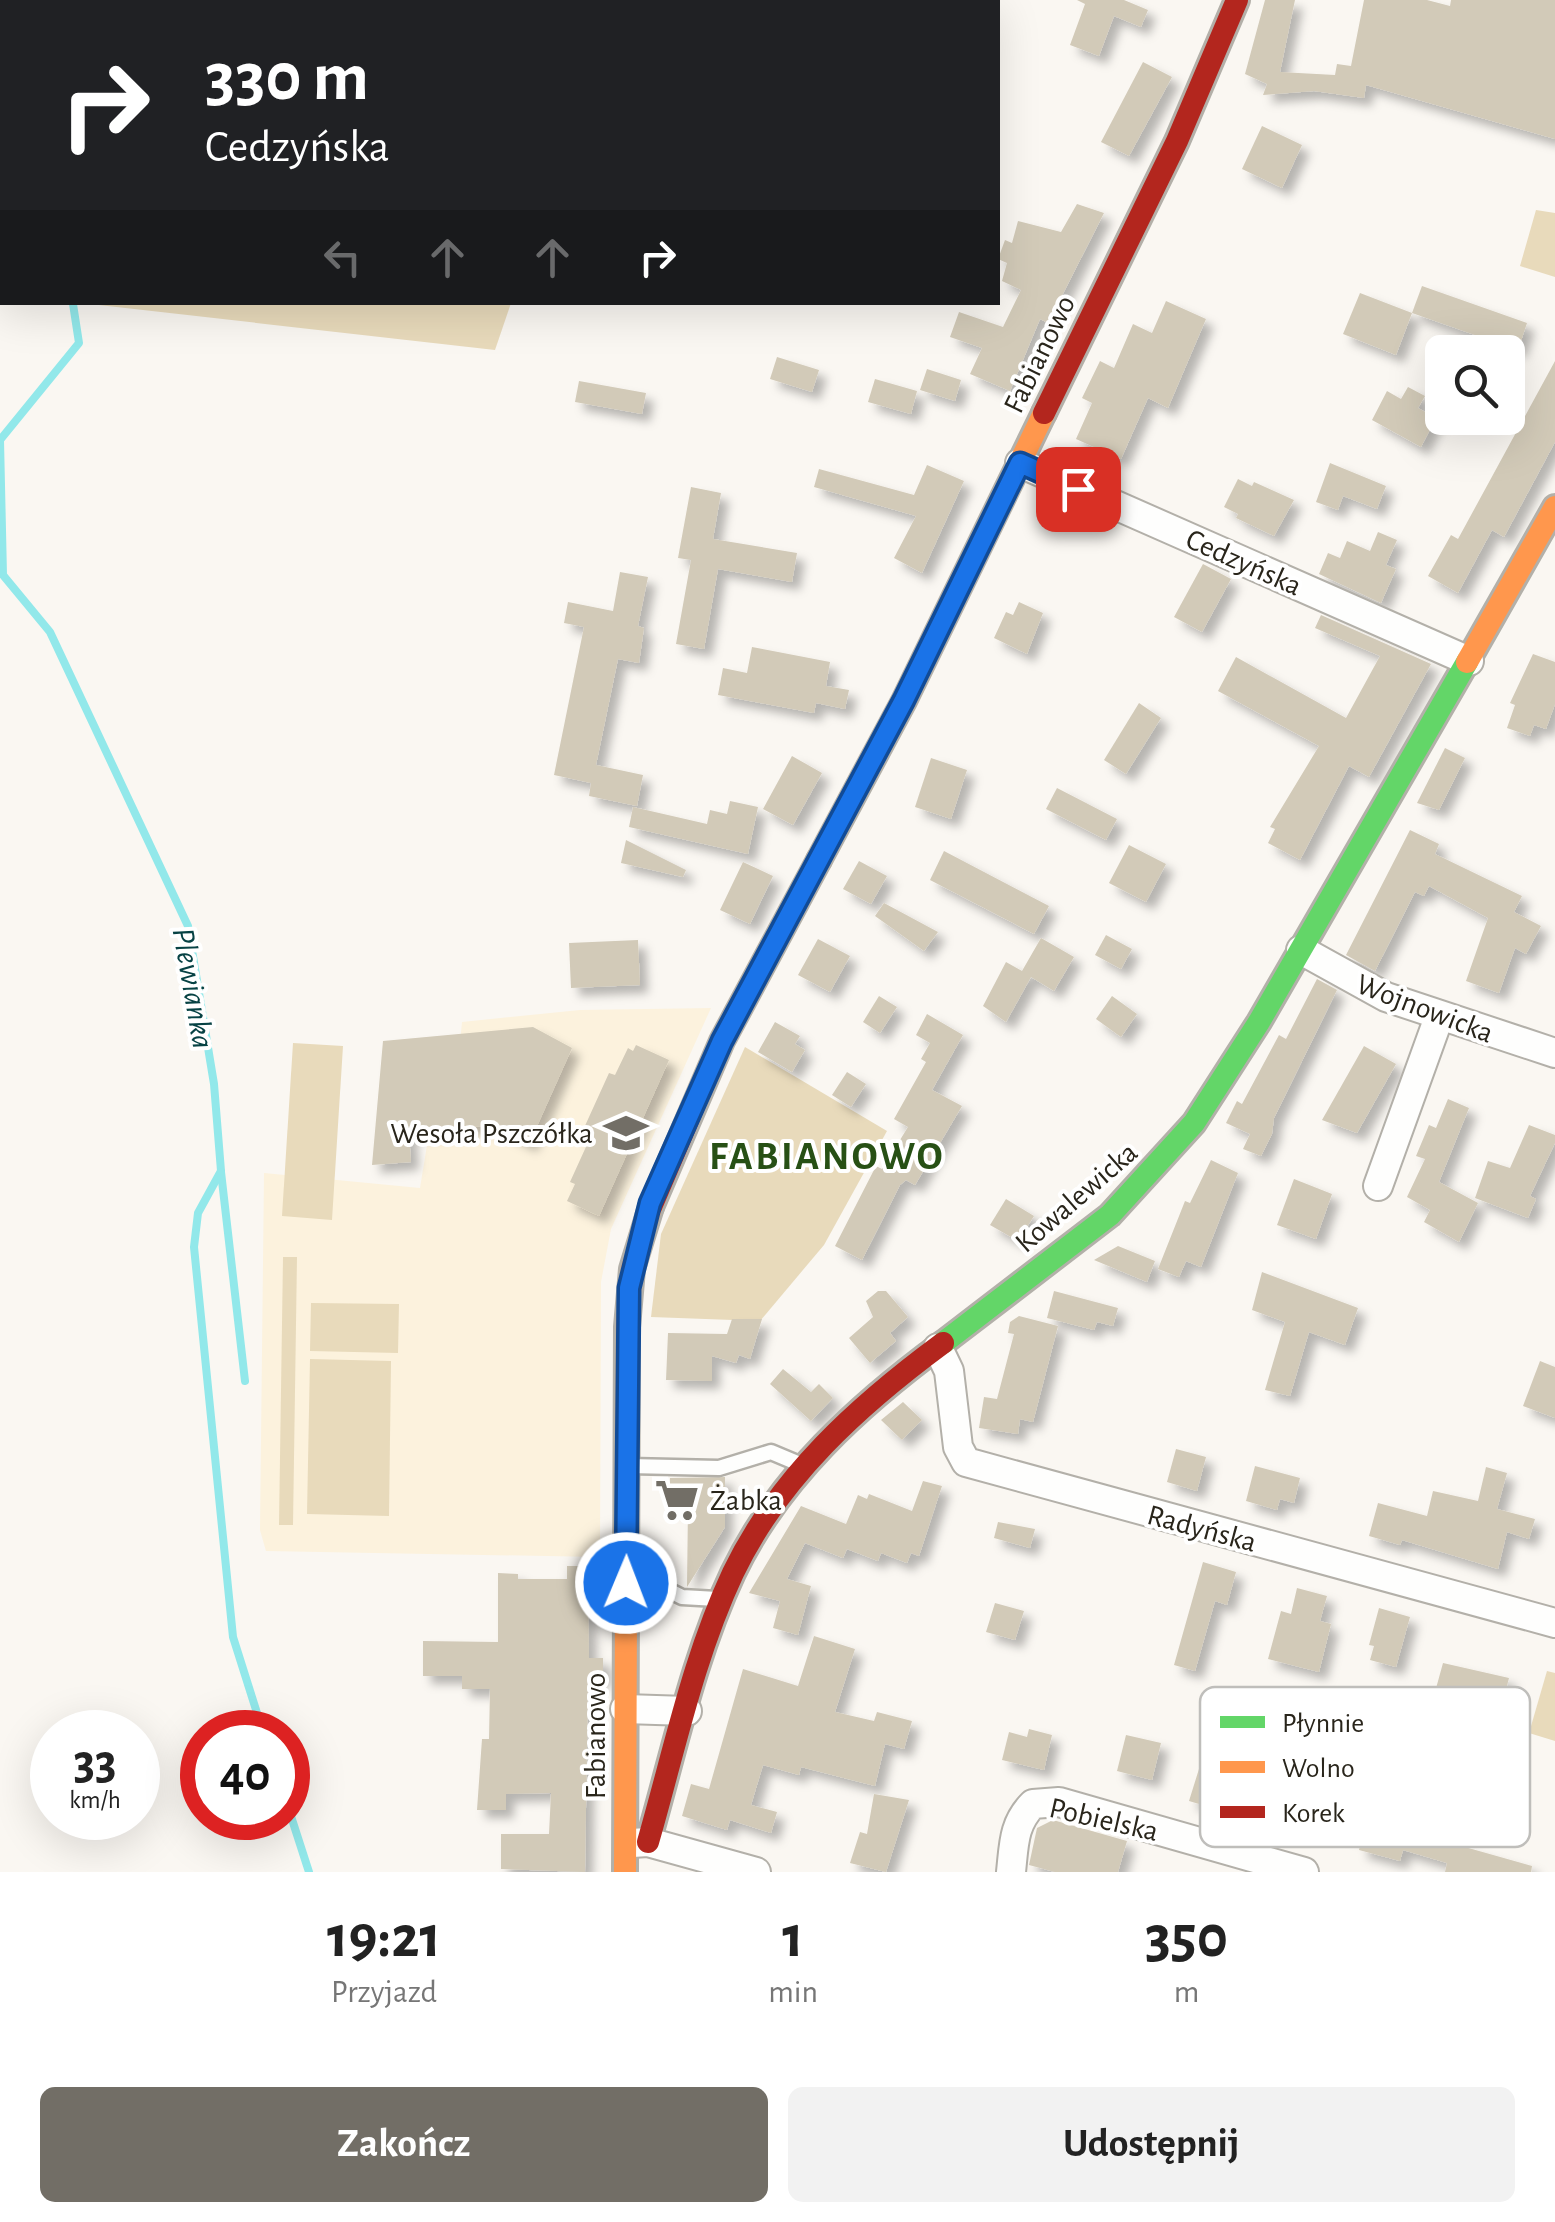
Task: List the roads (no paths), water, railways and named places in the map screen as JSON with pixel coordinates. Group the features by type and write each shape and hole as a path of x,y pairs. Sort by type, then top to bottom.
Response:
{"street":[{"name":"Fabianowo","path":"625,1872 637,1843 626,1709 629,1288 650,1203 728,1028 904,700 1020,463 1191,110 1237,0"},
{"name":"Cedzyńska","path":"1020,463 1469,660"},
{"name":"Kowalewicka","path":"637,1843 687,1711 722,1601 751,1540 806,1468 874,1397 1142,1185 1216,1092 1302,950 1555,507"},
{"name":"Wojnowicka","path":"1302,950 1347,979 1439,1017 1555,1053"},
{"path":"1378,1186 1439,1017"},
{"name":"Radyńska","path":"938,1348 949,1371 958,1447 966,1462 1555,1623"},
{"path":"626,1709 687,1711"},
{"name":"Pobielska","path":"1011,1872 1015,1830 1033,1804 1059,1802 1200,1842"},
{"path":"637,1843 756,1872"},
{"name":"Pobielska","path":"1216,1847 1304,1872"}],"lane":[{"path":"626,1466 719,1468 771,1452 794,1458 806,1468"},
{"path":"626,1583 656,1584 682,1596 722,1601"}],"waterway":[{"name":"Plewianka","path":"73,305 79,343 0,440 3,575 50,632 188,926 214,1084 221,1171 198,1213 194,1247 233,1637 256,1710"},
{"path":"221,1172 245,1381"},
{"name":"Plewianka","path":"299,1840 309,1872"}],"place":[{"name":"Wesoła Pszczółka","path":"626,1133"},
{"name":"Żabka","path":"677,1500"}],"district":[{"name":"FABIANOWO","path":"827,1155"}]}
